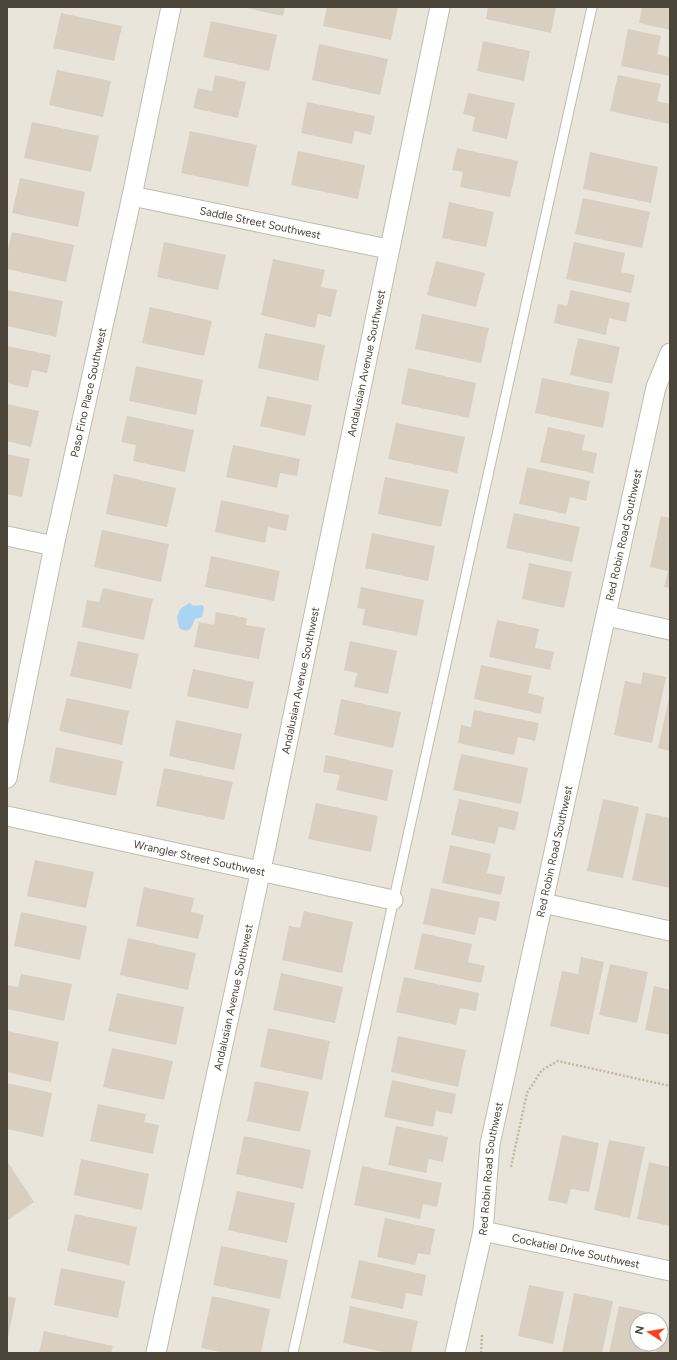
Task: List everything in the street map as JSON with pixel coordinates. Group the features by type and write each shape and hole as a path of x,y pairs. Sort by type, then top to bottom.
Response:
{"street":[{"name":"Paso Fino Place Southwest","path":"7,778 54,546 132,196 171,7"},
{"name":"Andalusian Avenue Southwest","path":"156,1353 261,872 388,250 440,7"},
{"name":"Saddle Street Southwest","path":"132,196 388,250"},
{"name":"Red Robin Road Southwest","path":"455,1353 483,1231 490,1144 656,387 670,353"},
{"path":"7,536 54,546"},
{"path":"607,616 670,630"},
{"name":"Wrangler Street Southwest","path":"7,816 393,900"},
{"path":"543,904 670,931"},
{"name":"Cockatiel Drive Southwest","path":"483,1231 670,1271"}],"lane":[{"path":"293,1353 592,7"}],"path":[{"path":"510,1170 527,1093 542,1070 558,1061 670,1086"}],"shaded area":[{"path":"7,7 670,7 670,1353 7,1353"}],"water":[{"path":"189,603 194,606 202,605 204,608 202,617 195,619 190,629 183,630 179,628 177,617 180,609"}],"building":[{"path":"242,7 285,7 283,16"},
{"path":"327,7 398,7 391,40 323,26"},
{"path":"488,7 556,7 551,33 486,19"},
{"path":"642,7 670,7 670,30 639,23"},
{"path":"61,13 122,26 114,61 53,48"},
{"path":"211,21 277,35 269,71 203,57"},
{"path":"628,29 661,36 657,54 670,57 670,76 621,66"},
{"path":"483,41 530,51 524,81 477,71"},
{"path":"319,44 388,59 380,95 312,80"},
{"path":"57,70 111,81 103,117 49,105"},
{"path":"215,75 246,82 238,118 193,108 198,88 212,91"},
{"path":"618,75 661,84 657,101 670,104 669,124 610,111"},
{"path":"468,93 515,103 507,139 472,131 475,117 463,114"},
{"path":"307,102 375,116 371,135 355,131 352,144 301,133"},
{"path":"32,122 99,136 91,172 24,158"},
{"path":"190,131 257,145 248,187 181,173"},
{"path":"457,148 518,161 510,197 460,187 463,172 452,170"},
{"path":"298,151 365,165 358,199 291,185"},
{"path":"590,152 658,167 651,203 583,189"},
{"path":"20,178 85,192 78,227 12,213"},
{"path":"583,198 650,212 642,248 575,234"},
{"path":"449,202 494,212 486,247 442,238"},
{"path":"12,232 74,245 66,282 7,269 7,254"},
{"path":"164,242 226,255 218,290 157,277"},
{"path":"574,242 625,253 621,272 635,275 631,293 566,279"},
{"path":"273,259 325,270 321,287 337,290 331,317 318,314 315,328 261,315"},
{"path":"436,261 485,273 476,307 427,295"},
{"path":"7,290 63,301 56,337 7,326"},
{"path":"571,290 630,303 626,322 609,318 606,335 554,323 558,304 567,306"},
{"path":"150,307 212,321 204,356 142,343"},
{"path":"422,314 489,328 481,363 415,349"},
{"path":"265,333 325,345 318,381 258,368"},
{"path":"578,338 620,347 612,384 570,375"},
{"path":"7,346 51,355 47,373 32,370 28,388 7,383"},
{"path":"136,366 203,380 196,415 129,401"},
{"path":"408,368 476,383 469,418 401,404"},
{"path":"542,378 610,392 603,428 535,413"},
{"path":"267,396 312,405 305,436 260,426"},
{"path":"7,404 39,411 31,447 7,441"},
{"path":"127,416 194,430 185,472 133,461 136,445 121,442"},
{"path":"396,423 465,437 457,473 388,459"},
{"path":"548,427 585,435 582,450 597,453 593,473 540,462"},
{"path":"233,445 300,459 297,476 280,473 277,488 226,477"},
{"path":"7,454 30,459 22,497 7,494"},
{"path":"527,467 590,481 586,501 570,497 566,514 519,504"},
{"path":"114,474 176,488 167,527 106,514"},
{"path":"385,477 449,490 441,527 378,514"},
{"path":"221,500 289,515 286,531 268,527 265,543 215,532"},
{"path":"514,513 580,527 572,562 506,548"},
{"path":"661,516 670,518 670,588 664,587 668,571 650,567"},
{"path":"102,530 169,544 161,582 94,567"},
{"path":"372,533 435,546 428,581 365,568"},
{"path":"211,556 280,571 274,601 205,587"},
{"path":"529,563 572,572 564,608 522,599"},
{"path":"361,587 424,600 417,636 362,625 365,609 357,608"},
{"path":"103,588 153,599 144,640 82,627 87,600 99,602"},
{"path":"216,612 247,618 246,625 265,628 259,659 194,647 199,622 214,625"},
{"path":"497,620 539,629 535,648 554,652 550,670 489,657"},
{"path":"78,641 139,654 131,689 70,676"},
{"path":"350,641 397,651 388,694 354,687 357,673 344,670"},
{"path":"481,665 532,676 528,693 544,697 541,714 474,699"},
{"path":"193,669 254,682 248,709 187,696"},
{"path":"643,672 666,677 652,743 614,735 625,681 641,684"},
{"path":"670,694 670,751 658,748"},
{"path":"67,698 129,711 122,745 59,731"},
{"path":"341,699 401,712 393,748 334,735"},
{"path":"474,710 539,723 535,741 518,737 514,755 458,743 461,725 471,727"},
{"path":"176,720 242,734 234,770 169,756"},
{"path":"56,747 123,761 116,796 49,782"},
{"path":"461,754 528,768 521,804 453,790"},
{"path":"326,755 393,770 387,801 336,790 340,775 323,772"},
{"path":"164,768 233,782 224,820 156,806"},
{"path":"459,799 519,812 515,830 499,827 495,844 451,835"},
{"path":"603,799 639,807 623,878 587,871"},
{"path":"316,803 378,816 371,852 308,839"},
{"path":"646,813 670,818 670,888 632,880"},
{"path":"450,845 491,854 487,873 505,877 501,895 442,883"},
{"path":"35,860 94,872 86,908 27,896"},
{"path":"144,887 194,898 191,912 204,915 198,939 136,926"},
{"path":"431,888 500,902 496,921 479,917 475,935 423,924"},
{"path":"304,911 353,922 342,973 282,960 289,926 300,928"},
{"path":"21,912 87,926 80,960 14,946"},
{"path":"422,933 472,944 468,962 485,966 481,983 414,969"},
{"path":"128,938 196,953 188,990 120,975"},
{"path":"581,957 604,962 589,1035 550,1026 562,971 578,974"},
{"path":"610,964 648,972 637,1023 599,1015"},
{"path":"281,973 343,987 335,1023 273,1010"},
{"path":"21,974 72,984 64,1021 7,1009 7,985 18,987"},
{"path":"404,977 479,993 476,1011 460,1008 456,1025 396,1012"},
{"path":"654,986 670,990 670,1035 645,1030"},
{"path":"117,993 184,1007 176,1045 108,1031"},
{"path":"268,1028 330,1041 322,1080 260,1067"},
{"path":"7,1031 59,1042 51,1082 7,1072"},
{"path":"398,1036 466,1050 458,1087 391,1072"},
{"path":"112,1048 173,1061 164,1100 103,1087"},
{"path":"392,1080 456,1094 452,1114 436,1111 433,1127 384,1117"},
{"path":"255,1081 309,1092 300,1132 247,1121"},
{"path":"7,1083 52,1093 43,1137 7,1129"},
{"path":"98,1104 146,1114 144,1122 159,1125 153,1154 90,1141"},
{"path":"396,1126 448,1137 443,1162 429,1159 426,1173 388,1165"},
{"path":"562,1135 599,1143 589,1192 571,1189 567,1204 548,1200"},
{"path":"244,1136 311,1150 303,1189 236,1174"},
{"path":"609,1140 645,1147 630,1218 594,1210"},
{"path":"81,1159 149,1174 142,1210 74,1195"},
{"path":"7,1161 34,1202 7,1221"},
{"path":"649,1162 670,1167 670,1226 637,1219"},
{"path":"362,1166 442,1183 437,1207 423,1204 420,1219 354,1205"},
{"path":"237,1191 295,1203 287,1243 228,1230"},
{"path":"75,1214 137,1227 129,1265 67,1251"},
{"path":"385,1218 435,1229 430,1255 418,1253 415,1265 377,1257"},
{"path":"221,1246 288,1260 280,1299 213,1285"},
{"path":"359,1260 426,1275 422,1296 406,1293 403,1309 351,1298"},
{"path":"61,1268 125,1281 118,1318 54,1305"},
{"path":"529,1285 564,1292 553,1344 518,1336"},
{"path":"574,1293 613,1301 602,1353 562,1353"},
{"path":"7,1296 16,1298 8,1337 7,1337"},
{"path":"212,1296 270,1309 261,1353 226,1353 201,1348"},
{"path":"350,1306 418,1321 411,1353 388,1353 343,1343"},
{"path":"619,1306 647,1312 629,1312 629,1352 648,1353 609,1353"},
{"path":"670,1328 670,1353 656,1353 669,1352"},
{"path":"44,1331 113,1346 111,1353 39,1353"}]}
